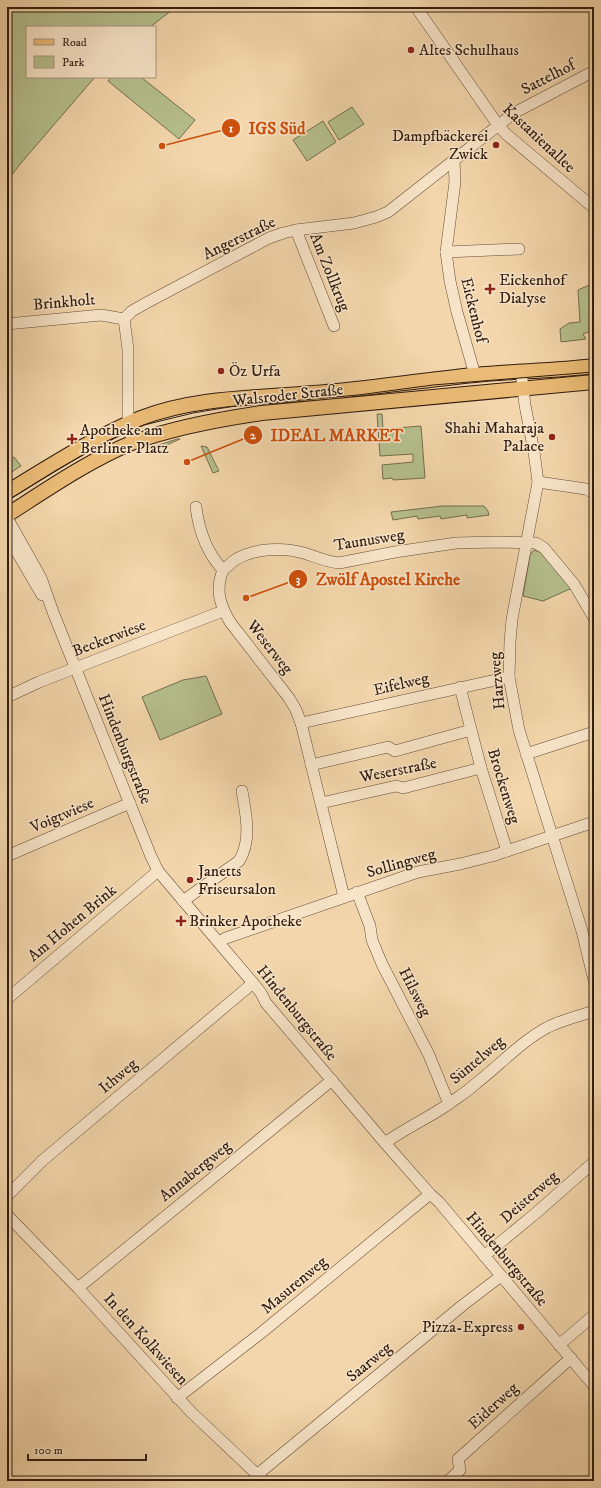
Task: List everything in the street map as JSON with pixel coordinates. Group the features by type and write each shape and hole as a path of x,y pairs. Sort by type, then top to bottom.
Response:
{"main road":[{"name":"Walsroder Straße","path":"7,492 89,444 128,424 162,412 196,404 241,398 366,388 422,380 594,366"},
{"name":"Walsroder Straße","path":"7,515 96,460 133,443 171,431 241,416 594,382"}],"street":[{"name":"Kastanienallee","path":"416,7 498,125 506,134 594,208"},
{"name":"Sattelhof","path":"498,125 527,104 594,71"},
{"name":"Angerstraße","path":"124,319 132,311 148,302 270,238 296,230 342,226 376,217 396,207 498,125"},
{"name":"Eickenhof","path":"454,160 455,182 446,252 450,281 457,312 475,375"},
{"name":"Am Zollkrug","path":"296,230 334,326"},
{"path":"446,252 519,249"},
{"name":"Brinkholt","path":"7,324 94,315 124,319"},
{"path":"124,319 128,349 128,424 133,443"},
{"name":"Harzweg","path":"521,371 538,482 512,619 509,677 513,706 526,754 582,931 594,980"},
{"path":"538,482 586,489 594,493"},
{"path":"196,506 205,544 214,560 223,570"},
{"name":"Hindenburgstraße","path":"7,521 10,523 41,578 53,612 158,871 253,983 261,993 266,1003 430,1194 439,1202 594,1386"},
{"name":"Hindenburgstraße","path":"7,535 53,612"},
{"path":"527,542 536,543 544,548 574,584 594,618"},
{"name":"Taunusweg","path":"223,570 235,560 251,554 278,549 290,550 330,563 339,563 395,552 456,543 527,542"},
{"name":"Weserweg","path":"223,570 219,581 219,592 223,611 289,698 296,710 344,897"},
{"name":"Beckerwiese","path":"7,696 223,611"},
{"name":"Eifelweg","path":"300,723 509,677"},
{"name":"Brockenweg","path":"460,687 481,768 507,851"},
{"path":"311,764 388,747 395,751 471,730"},
{"path":"526,754 594,732"},
{"name":"Weserstraße","path":"321,803 396,786 403,788 481,768"},
{"path":"183,901 239,861 242,856 246,845 247,828 242,791"},
{"name":"Voigtwiese","path":"7,856 130,803"},
{"name":"Sollingweg","path":"219,942 226,938 418,872 460,864 507,851 594,822"},
{"name":"Am Hohen Brink","path":"7,999 158,871"},
{"name":"Hilsweg","path":"357,892 370,926 372,940 382,964 429,1055 449,1104"},
{"name":"Ithweg","path":"7,1196 44,1160 253,983"},
{"name":"Süntelweg","path":"385,1142 398,1133 428,1118 449,1104 475,1085 510,1053 533,1037 549,1027 594,1011"},
{"name":"Annabergweg","path":"78,1288 332,1080"},
{"name":"Deisterweg","path":"484,1256 594,1162"},
{"name":"Masurenweg","path":"177,1398 261,1333 430,1194"},
{"name":"In den Kolkwiesen","path":"7,1215 78,1288 177,1398 261,1478"},
{"name":"Saarweg","path":"261,1478 452,1315 501,1276"},
{"path":"559,1345 594,1315"},
{"name":"Eiderweg","path":"448,1481 460,1470 458,1460 571,1358"}],"green space":[{"path":"7,7 176,7 151,26 26,26 26,78 94,78 7,181"},
{"path":"110,78 142,78 195,120 179,139 108,81"},
{"path":"352,107 364,124 339,140 328,122"},
{"path":"323,121 336,142 307,161 293,140"},
{"path":"594,283 594,330 583,334 586,339 561,342 560,329 569,323 580,322 578,290"},
{"path":"377,414 382,414 383,429 421,426 425,478 393,480 392,478 383,479 382,465 413,462 413,454 380,456"},
{"path":"180,439 149,453 147,449"},
{"path":"201,446 207,447 219,471 213,473"},
{"path":"7,457 9,460 14,457 21,466 7,475"},
{"path":"443,506 484,506 489,515 467,518 467,515 441,519 440,516 418,519 417,516 393,520 391,512"},
{"path":"534,550 540,552 572,588 543,601 523,596 530,555"},
{"path":"206,676 222,714 160,740 142,697 183,680"}],"tram line":[{"path":"7,501 107,441 144,425 193,413 235,406 358,395 433,385 594,372"}],"place":[{"name":"Altes Schulhaus","path":"411,50"},
{"name":"Dampfbäckerei Zwick","path":"496,145"},
{"name":"IGS Süd","path":"162,146"},
{"name":"Eickenhof Dialyse","path":"490,289"},
{"name":"Öz Urfa","path":"221,371"},
{"name":"Shahi Maharaja Palace","path":"552,437"},
{"name":"Apotheke am Berliner Platz","path":"72,439"},
{"name":"IDEAL MARKET","path":"187,462"},
{"name":"Zwölf Apostel Kirche","path":"246,598"},
{"name":"Janetts Friseursalon","path":"190,880"},
{"name":"Brinker Apotheke","path":"181,921"},
{"name":"Pizza-Express","path":"521,1327"}]}
